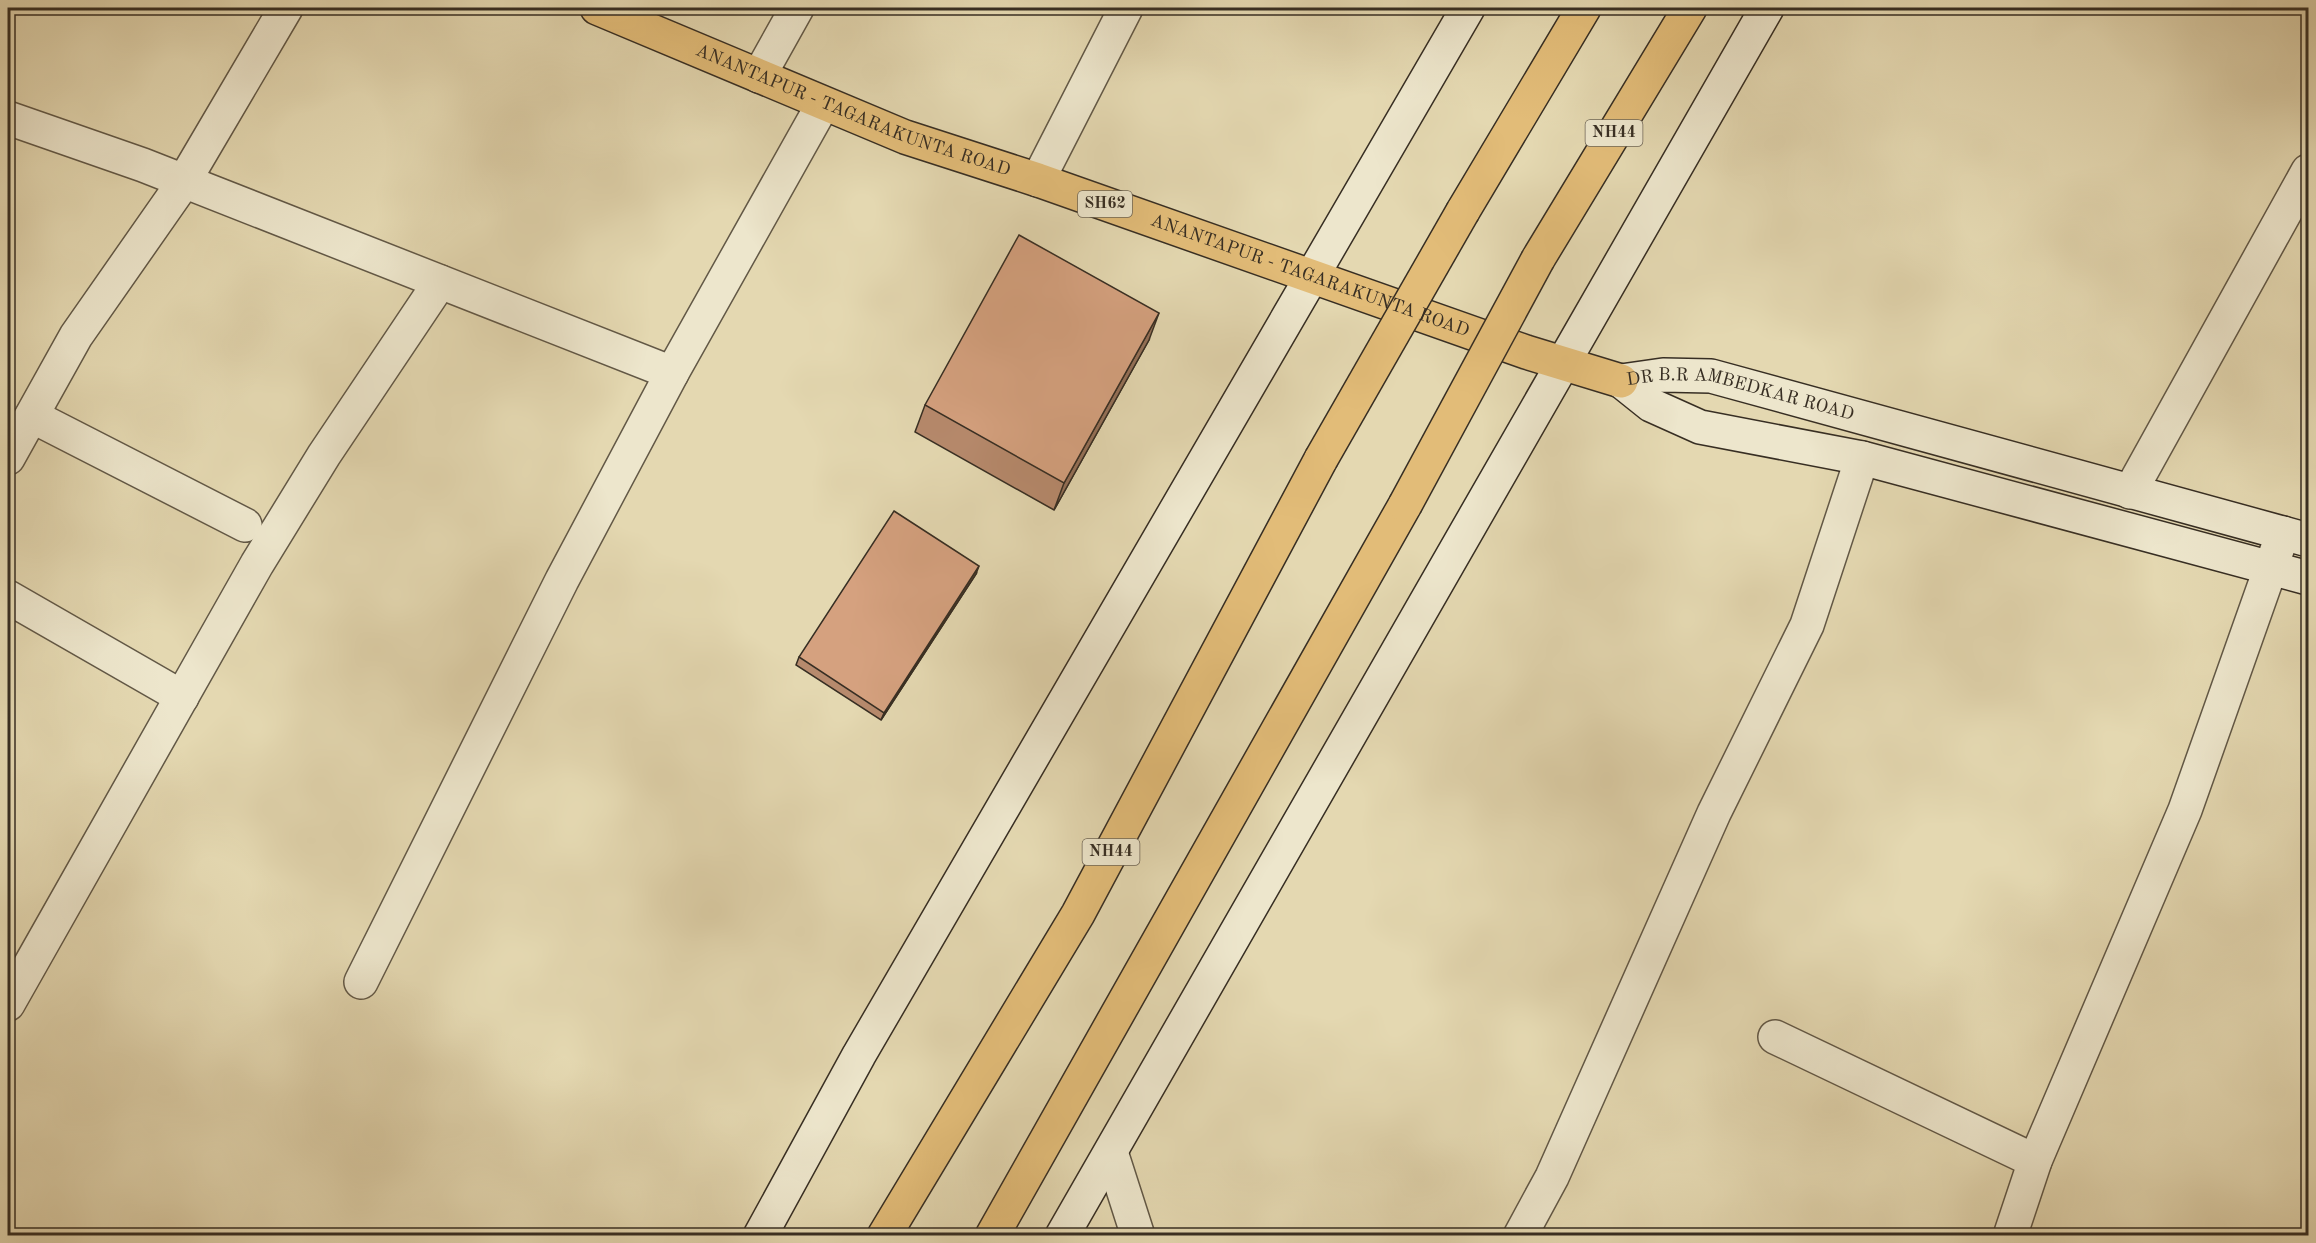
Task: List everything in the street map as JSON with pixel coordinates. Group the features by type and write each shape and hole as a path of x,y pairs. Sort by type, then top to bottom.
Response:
{"main road":[{"name":"ANANTAPUR - TAGARAKUNTA ROAD","path":"597,8 905,137 1038,180 1562,364 1621,381"},
{"name":"NH44","path":"884,1236 1078,914 1321,459 1463,211 1584,8"},
{"name":"NH44","path":"992,1236 1405,505 1538,259 1690,8"}],"street":[{"path":"8,458 76,336 183,183 286,8"},
{"path":"759,76 797,8"},
{"path":"760,1236 859,1055 1468,8"},
{"path":"1062,1236 1767,8"},
{"path":"1038,180 1119,10"},
{"path":"361,982 562,580 672,373 823,104"},
{"path":"8,118 143,165 183,183 672,373"},
{"path":"2130,492 2308,171"},
{"path":"8,1004 257,564 324,455 440,282"},
{"name":"DR B.R AMBEDKAR ROAD","path":"1621,381 1663,375 1711,376 2296,537"},
{"name":"DR B.R AMBEDKAR ROAD","path":"1621,381 1651,405 1700,427 1862,458 2308,578"},
{"path":"32,416 245,525"},
{"path":"1526,1234 1714,813 1807,625 1862,458"},
{"path":"2010,1236 2035,1161 2185,810 2272,569 2296,537"},
{"path":"8,597 182,697"},
{"path":"1775,1037 2035,1161"},
{"path":"1111,1152 1138,1236"}],"building":[{"path":"1019,235 1159,313 1064,483 925,405"},
{"path":"894,511 979,566 884,713 799,657"}]}
